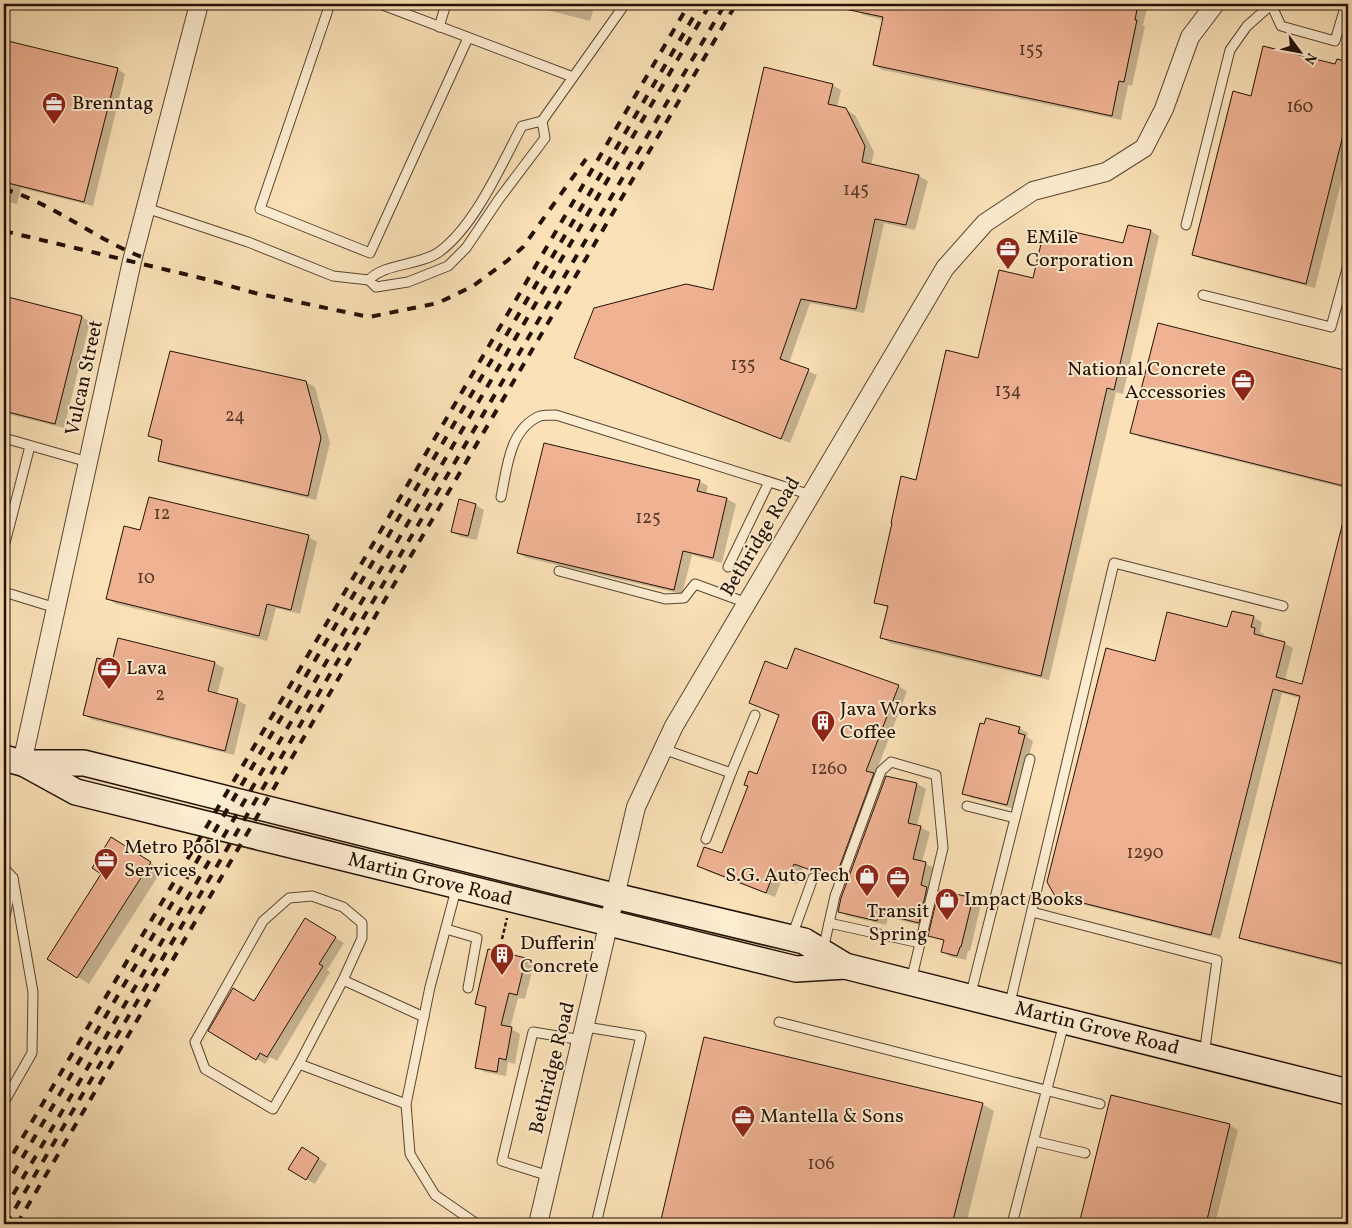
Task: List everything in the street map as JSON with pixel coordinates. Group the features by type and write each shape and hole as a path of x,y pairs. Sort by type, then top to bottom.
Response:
{"main road":[{"name":"Martin Grove Road","path":"13,761 76,792 796,969 845,966 911,981 1348,1092"},
{"name":"Martin Grove Road","path":"13,761 84,763 804,941 845,966"}],"street":[{"name":"Vulcan Street","path":"13,761 56,608 132,261 199,4"},
{"name":"Bethridge Road","path":"538,1224 636,807 674,726 945,268 985,223 1033,191 1106,172 1144,148 1164,109 1190,38 1216,4"}],"lane":[{"path":"330,4 260,209 370,253 468,38"},
{"path":"380,4 572,77"},
{"path":"439,27 446,4"},
{"path":"369,280 375,274 424,259 438,252 464,227 486,193 522,126 542,120 626,4"},
{"path":"1186,225 1230,50 1247,26 1272,4 1281,26 1335,41 1346,4"},
{"path":"146,208 248,242 333,276 369,280 376,286 408,282 448,266 466,248 499,199 545,138 542,120"},
{"path":"1203,295 1331,327 1348,264"},
{"path":"501,498 516,438 524,427 541,416 556,415 811,495"},
{"path":"4,438 88,462"},
{"path":"4,547 30,446"},
{"path":"728,567 769,482"},
{"path":"1009,1007 1114,563 1283,606"},
{"path":"559,571 665,599 684,598 695,584 747,602"},
{"path":"4,592 56,608"},
{"path":"706,839 755,715"},
{"path":"663,749 731,773"},
{"path":"970,997 1030,758"},
{"path":"823,952 835,896 881,770 891,762 936,775 943,848 911,981"},
{"path":"967,806 1016,818"},
{"path":"4,868 13,878 33,992 32,1052 4,1102"},
{"path":"4,921 13,878"},
{"path":"792,938 813,878"},
{"path":"457,886 424,1017 406,1104 410,1154 435,1195 477,1224"},
{"path":"312,896 343,907 362,923 362,938 344,980 273,1109 205,1069 195,1042 264,921 289,898 312,896"},
{"path":"1032,912 1217,960 1204,1056"},
{"path":"829,923 920,943"},
{"path":"446,929 477,938 468,988"},
{"path":"344,980 424,1017"},
{"path":"1012,1224 1065,1021"},
{"path":"779,1022 1100,1104"},
{"path":"549,1176 502,1161 533,1032 641,1036 596,1224"},
{"path":"299,1064 406,1104"},
{"path":"1034,1141 1086,1153"}],"path":[{"path":"502,939 508,916"}],"building":[{"path":"846,4 1138,4 1135,20 1137,20 1124,82 1119,81 1112,116 873,65 883,17 845,9"},
{"name":"Brenntag","path":"4,40 118,68 84,202 4,182"},
{"path":"1263,46 1335,64 1337,59 1348,62 1348,115 1306,284 1192,255 1233,91 1251,96"},
{"path":"764,67 833,84 828,104 846,108 865,146 862,162 919,175 906,225 875,219 856,309 801,299 780,359 809,369 781,439 574,358 594,308 686,284 713,290"},
{"path":"1128,225 1151,230 1114,390 1107,388 1041,676 880,638 888,606 874,603 901,476 916,480 946,350 978,358 999,270 1033,278 1044,231 1057,234 1065,230 1123,243"},
{"path":"4,296 82,316 55,424 4,411"},
{"name":"National Concrete Accessories","path":"1158,323 1348,371 1348,487 1130,433"},
{"path":"170,351 306,381 321,438 308,496 158,461 162,440 148,436"},
{"path":"544,443 700,480 697,491 727,498 713,558 683,551 674,590 517,553"},
{"path":"149,497 309,535 291,610 267,604 259,636 106,599 124,526 140,530"},
{"path":"459,499 476,504 468,536 451,532"},
{"path":"1344,518 1348,518 1348,965 1239,938 1300,696 1273,689 1211,935 1055,896 1047,882 1106,648 1155,661 1167,612 1227,627 1232,611 1254,616 1251,627 1255,628 1254,634 1285,642 1276,677 1302,684"},
{"path":"118,638 215,662 208,691 238,699 225,751 83,715 97,658 112,662"},
{"name":"Java Works Coffee","path":"795,648 899,685 866,771 874,773 835,879 794,864 788,880 773,875 766,893 697,866 704,847 722,853 748,786 744,785 749,771 757,774 779,715 749,703 765,661 787,669"},
{"path":"986,718 1020,727 1018,733 1025,735 1007,805 962,794 980,723 984,724"},
{"path":"886,776 917,783 908,823 921,826 913,859 926,862 921,885 927,887 919,923 879,913 877,921 838,912 841,898"},
{"path":"111,837 151,862 77,978 47,959 101,874 92,868"},
{"path":"939,890 973,898 957,956 941,952 944,940 928,936"},
{"path":"305,918 336,937 319,964 323,966 267,1057 260,1053 256,1060 208,1031 233,988 254,1001"},
{"path":"488,949 526,958 517,995 509,993 501,1025 512,1027 506,1060 499,1058 497,1072 475,1068 486,1007 475,1004"},
{"path":"704,1037 983,1103 952,1224 660,1224"},
{"path":"1111,1095 1230,1124 1206,1224 1079,1224"},
{"path":"302,1147 319,1158 306,1180 288,1169"}],"railway":[{"path":"4,1169 284,696 689,4"},
{"path":"4,1189 701,4"},
{"path":"4,1210 405,528 710,4"},
{"path":"6,1224 725,4"},
{"path":"17,1224 736,4"},
{"path":"4,231 205,279 255,293 369,317 438,303 473,286 523,247 586,159"},
{"path":"4,189 41,204 111,243 147,259"}],"place":[{"name":"Brenntag","path":"54,125"},
{"name":"EMile Corporation","path":"1008,270"},
{"name":"National Concrete Accessories","path":"1243,402"},
{"name":"Lava","path":"109,690"},
{"name":"Java Works Coffee","path":"823,743"},
{"name":"Metro Pool Services","path":"106,881"},
{"name":"S.G. Auto Tech","path":"867,897"},
{"name":"Transit Spring","path":"898,899"},
{"name":"Impact Books","path":"947,921"},
{"name":"Dufferin Concrete","path":"502,976"},
{"name":"Mantella & Sons","path":"743,1138"}]}
